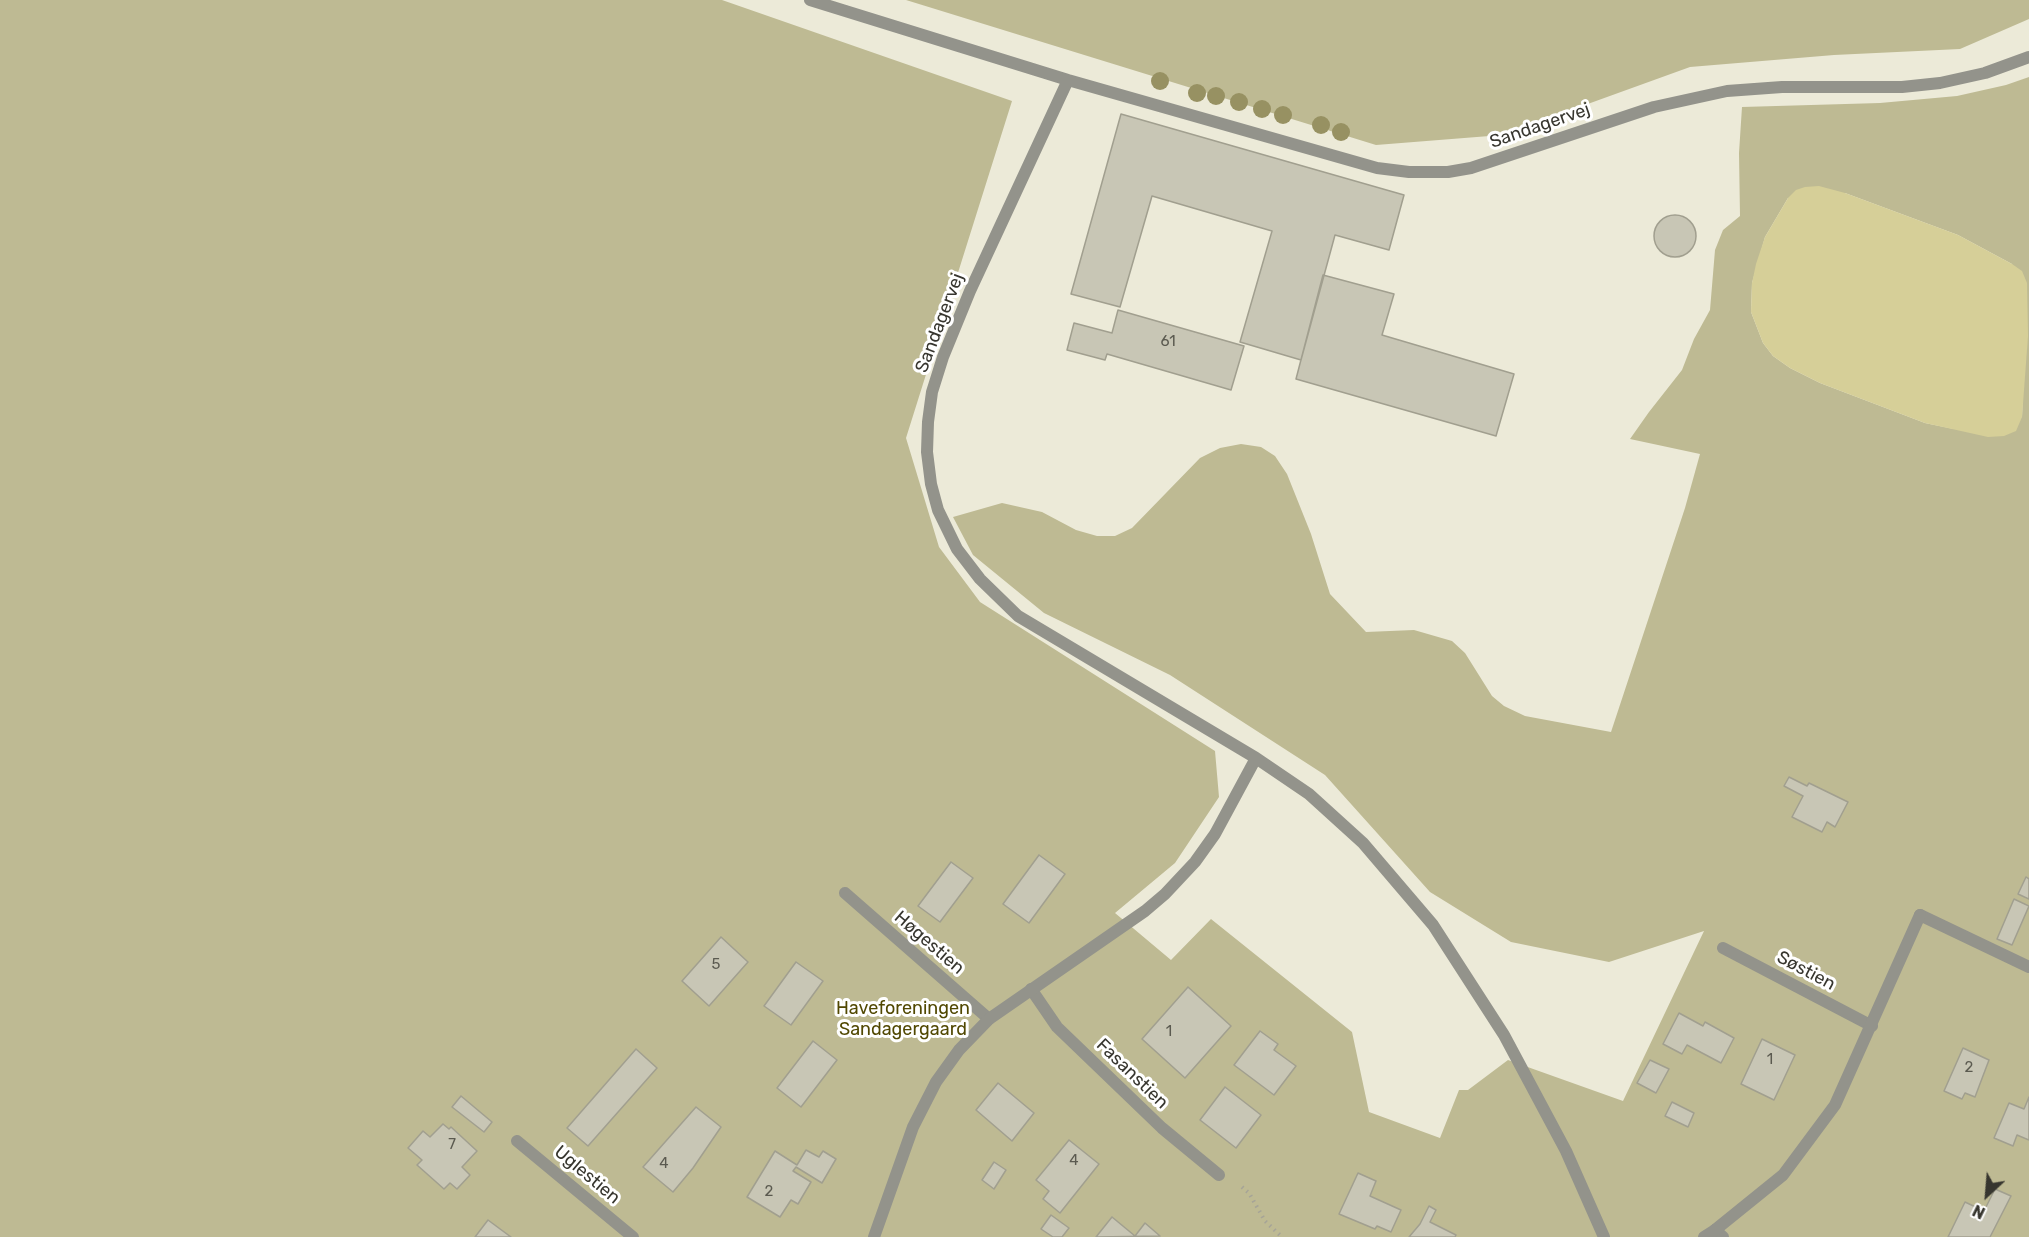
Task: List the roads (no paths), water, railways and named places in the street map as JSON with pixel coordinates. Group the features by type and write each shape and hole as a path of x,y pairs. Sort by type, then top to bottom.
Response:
{"street":[{"name":"Sandagervej","path":"810,0 1068,80 1377,168 1409,172 1440,173 1471,168 1654,107 1727,90 1773,87 1902,87 1941,83 1985,74 2029,57"},
{"name":"Sandagervej","path":"1068,80 970,291 943,357 932,392 927,452 931,484 938,510 957,549 980,579 1018,616 1256,758 1309,794 1363,843 1433,925 1504,1035 1566,1151 1604,1237"},
{"path":"874,1237 914,1127 936,1082 959,1050 989,1019 1137,917 1165,894 1195,862 1215,834 1256,758"},
{"name":"Høgestien","path":"845,893 989,1019"},
{"path":"1704,1237 1719,1234 1783,1175 1836,1105 1920,915 2029,967"},
{"name":"Søstien","path":"1723,948 1872,1026"},
{"name":"Fasanstien","path":"1031,989 1057,1027 1162,1128 1220,1174"},
{"name":"Uglestien","path":"517,1141 633,1237"}],"park label":[{"name":"Haveforeningen Sandagergaard","path":"903,1019"}]}
